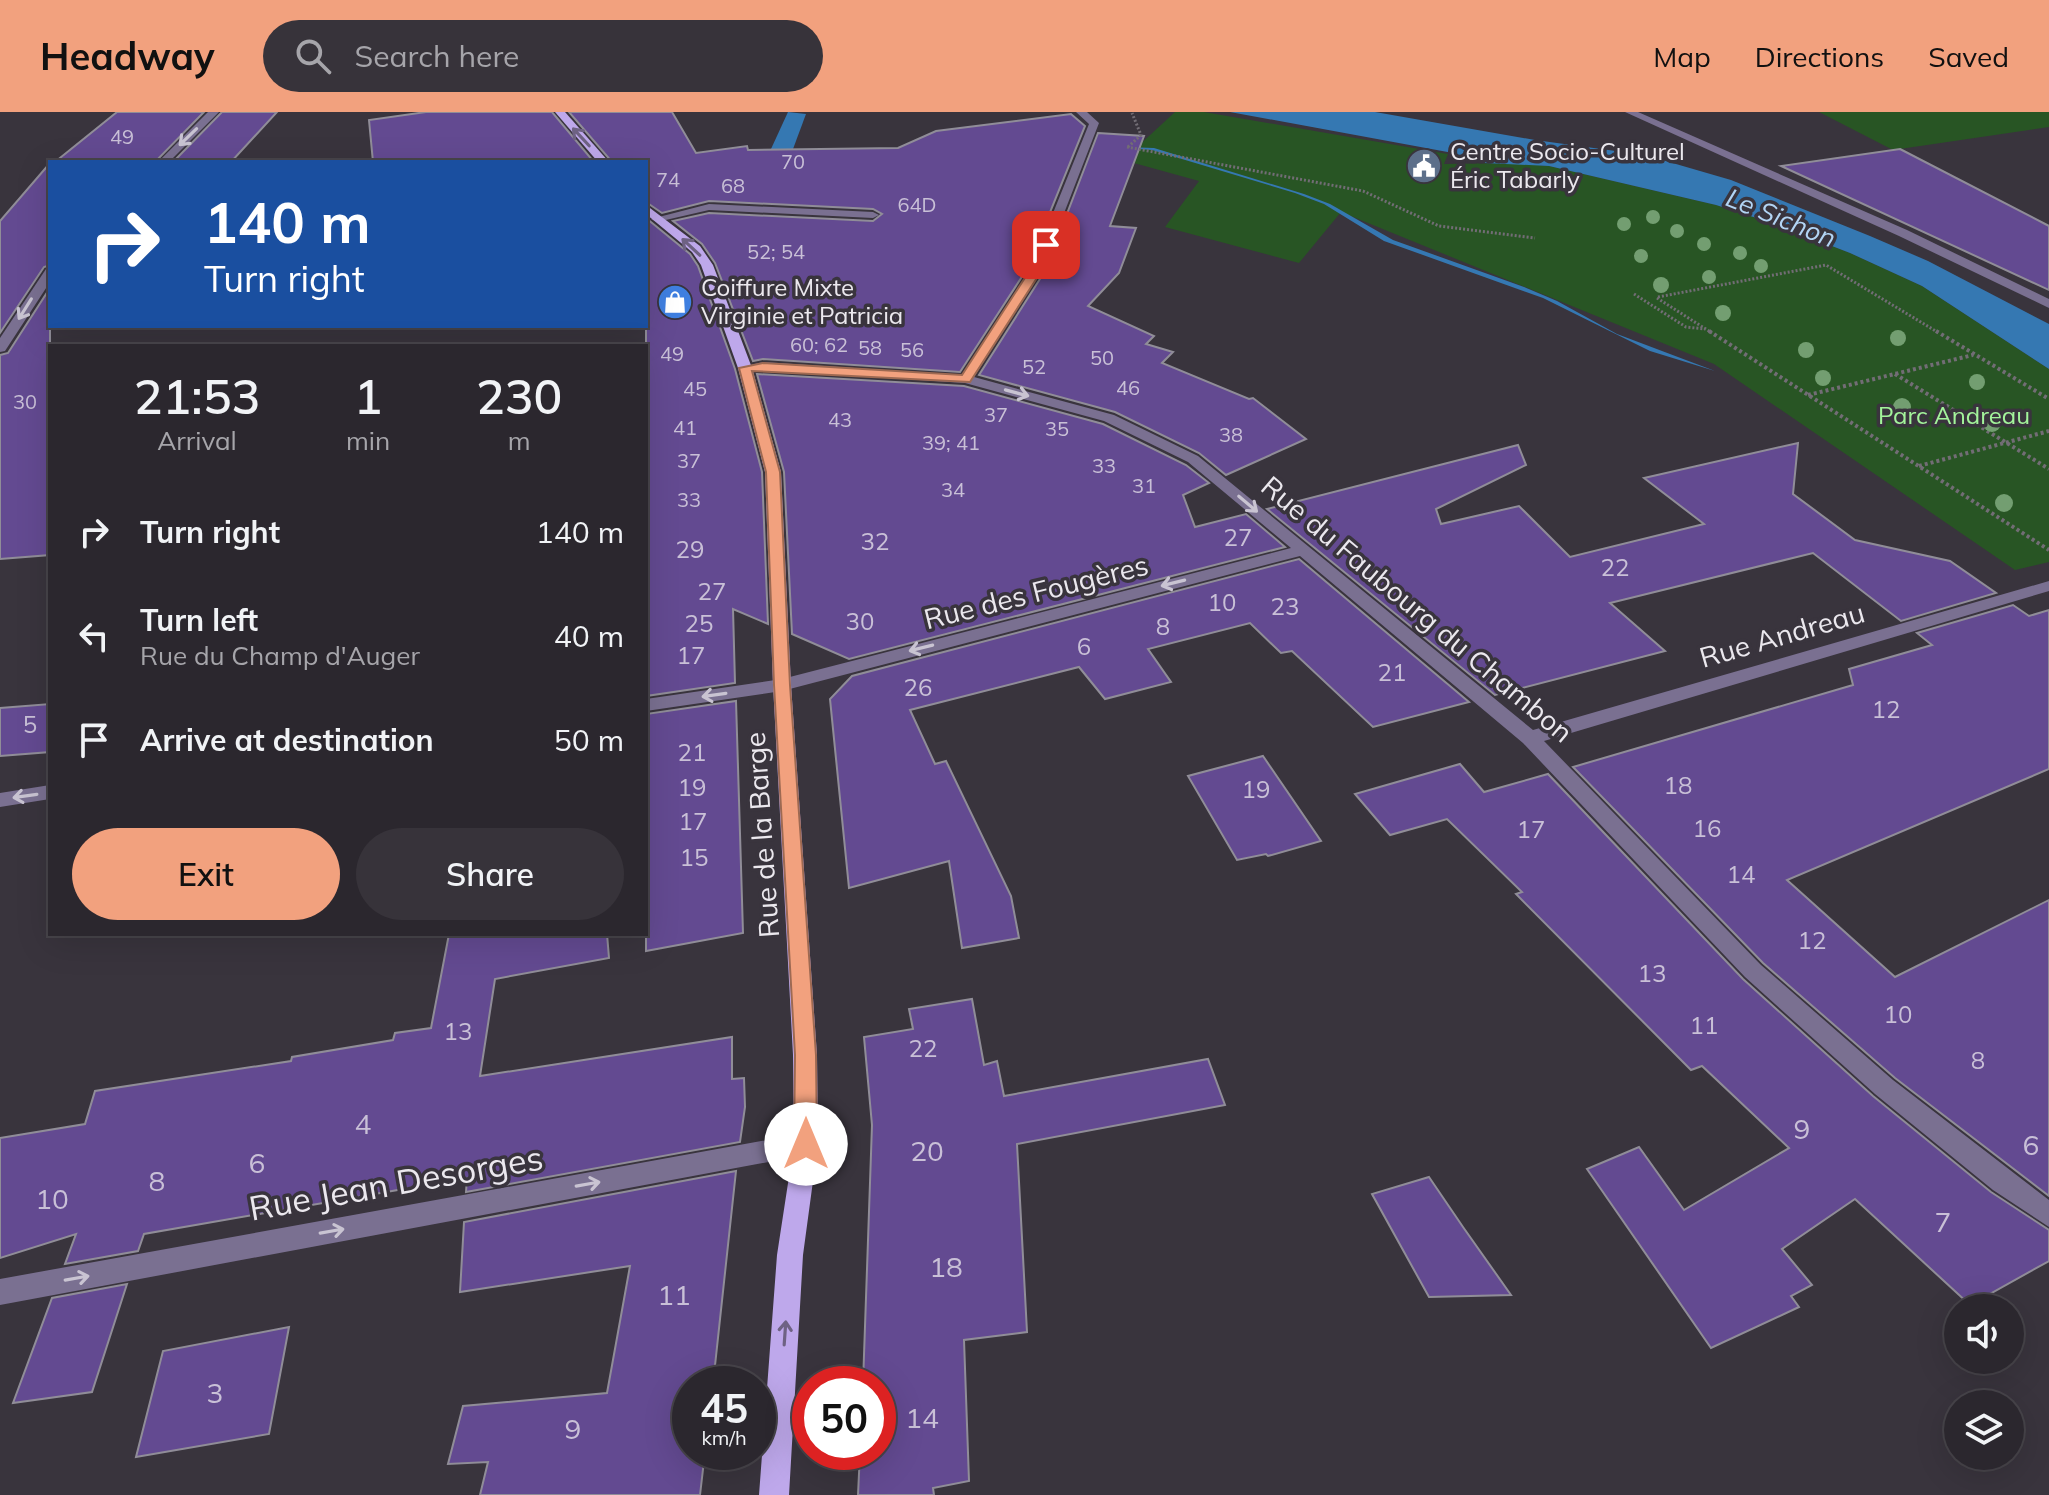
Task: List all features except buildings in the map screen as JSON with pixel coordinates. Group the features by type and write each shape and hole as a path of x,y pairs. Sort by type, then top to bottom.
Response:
{"main road":[{"path":"560,112 602,160"},
{"name":"Rue de la Barge","path":"648,210 696,249 707,265 745,368 773,472 782,685 805,1055 806,1144 790,1255 774,1495"}],"street":[{"path":"165,160 214,112"},
{"path":"966,379 1036,270 1094,123 1081,112"},
{"path":"1630,112 1903,233 2049,304"},
{"path":"657,219 709,207 873,215"},
{"path":"0,348 48,275"},
{"name":"Rue du Faubourg du Chambon","path":"745,368 763,366 966,379 1109,418 1193,459 1530,738 1753,971 1884,1087 2002,1182 2049,1215"},
{"name":"Rue des Fougères","path":"648,705 782,685 1303,550"},
{"name":"Rue Andreau","path":"1530,738 2049,586"},
{"path":"0,800 48,792"},
{"name":"Rue Jean Desorges","path":"0,1292 806,1144"}],"path":[{"path":"1127,147 1363,191 1439,226 1535,238"},
{"path":"2049,399 1826,265 1657,298 2049,550"},
{"path":"1634,294 1686,327 1706,329"},
{"path":"1808,395 1974,354"},
{"path":"1895,374 2049,469"},
{"path":"1918,466 2049,431"}],"green space":[{"name":"Parc Andreau","path":"1175,112 1204,112 1448,154 1444,164 1549,166 1716,205 1850,253 1922,286 2049,369 2049,562 2015,570 1714,364 1341,212 1299,263 1165,227 1199,181 1123,160"},
{"path":"1819,112 2049,112 2049,127 1893,150"}],"water":[{"path":"788,112 806,114 793,149 771,149"},
{"name":"Le Sichon","path":"1230,112 1375,112 1535,140 1645,155 1731,180 1928,261 2049,324 2049,369 1922,286 1850,253 1716,205 1549,166 1485,163 1453,153"},
{"path":"1096,146 1154,148 1304,194 1330,204 1393,240 1524,287 1617,334 1715,371 1650,351 1543,298 1384,241 1324,204 1295,193 1152,150"}],"place":[{"name":"Centre Socio-Culturel Éric Tabarly","path":"1424,166"},
{"name":"Coiffure Mixte Virginie et Patricia","path":"675,302"}],"route":[{"path":"806,1144 805,1055 782,685 773,472 745,368 763,366 966,379 1036,270 1046,245"}]}
